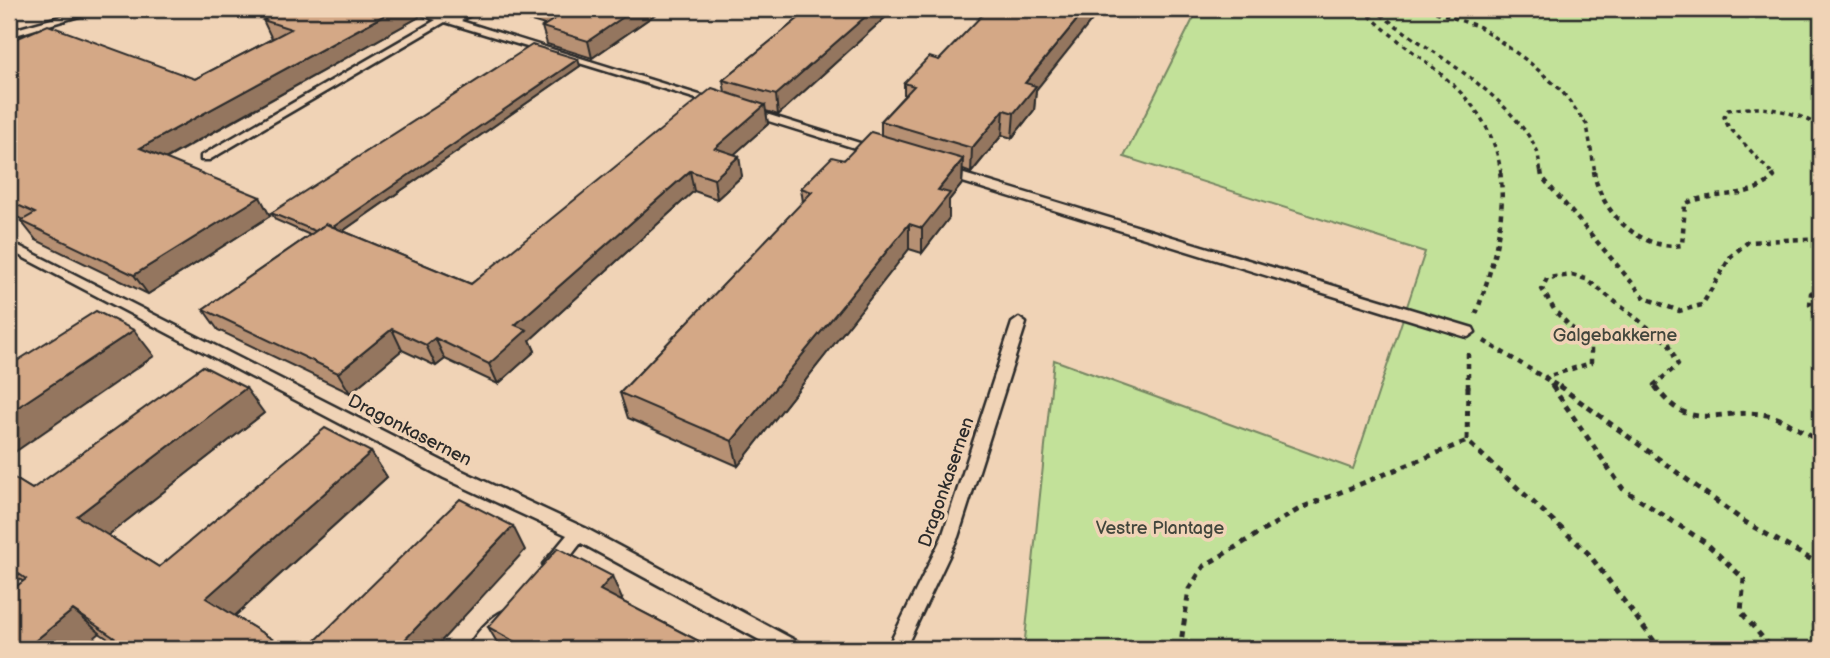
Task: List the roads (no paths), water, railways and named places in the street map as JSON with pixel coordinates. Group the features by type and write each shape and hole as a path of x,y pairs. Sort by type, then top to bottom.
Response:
{"lane":[{"path":"9,34 97,9"},
{"path":"411,9 729,106"},
{"path":"205,158 448,20 475,9"},
{"path":"742,110 886,154"},
{"path":"926,166 1468,332"},
{"name":"Dragonkasernen","path":"9,245 450,474 579,533 793,649"},
{"name":"Dragonkasernen","path":"896,649 950,537 1019,323"},
{"path":"536,582 579,533"},
{"path":"477,649 519,601"}],"park label":[{"name":"Galgebakkerne","path":"1615,335"},
{"name":"Vestre Plantage","path":"1160,528"}]}
